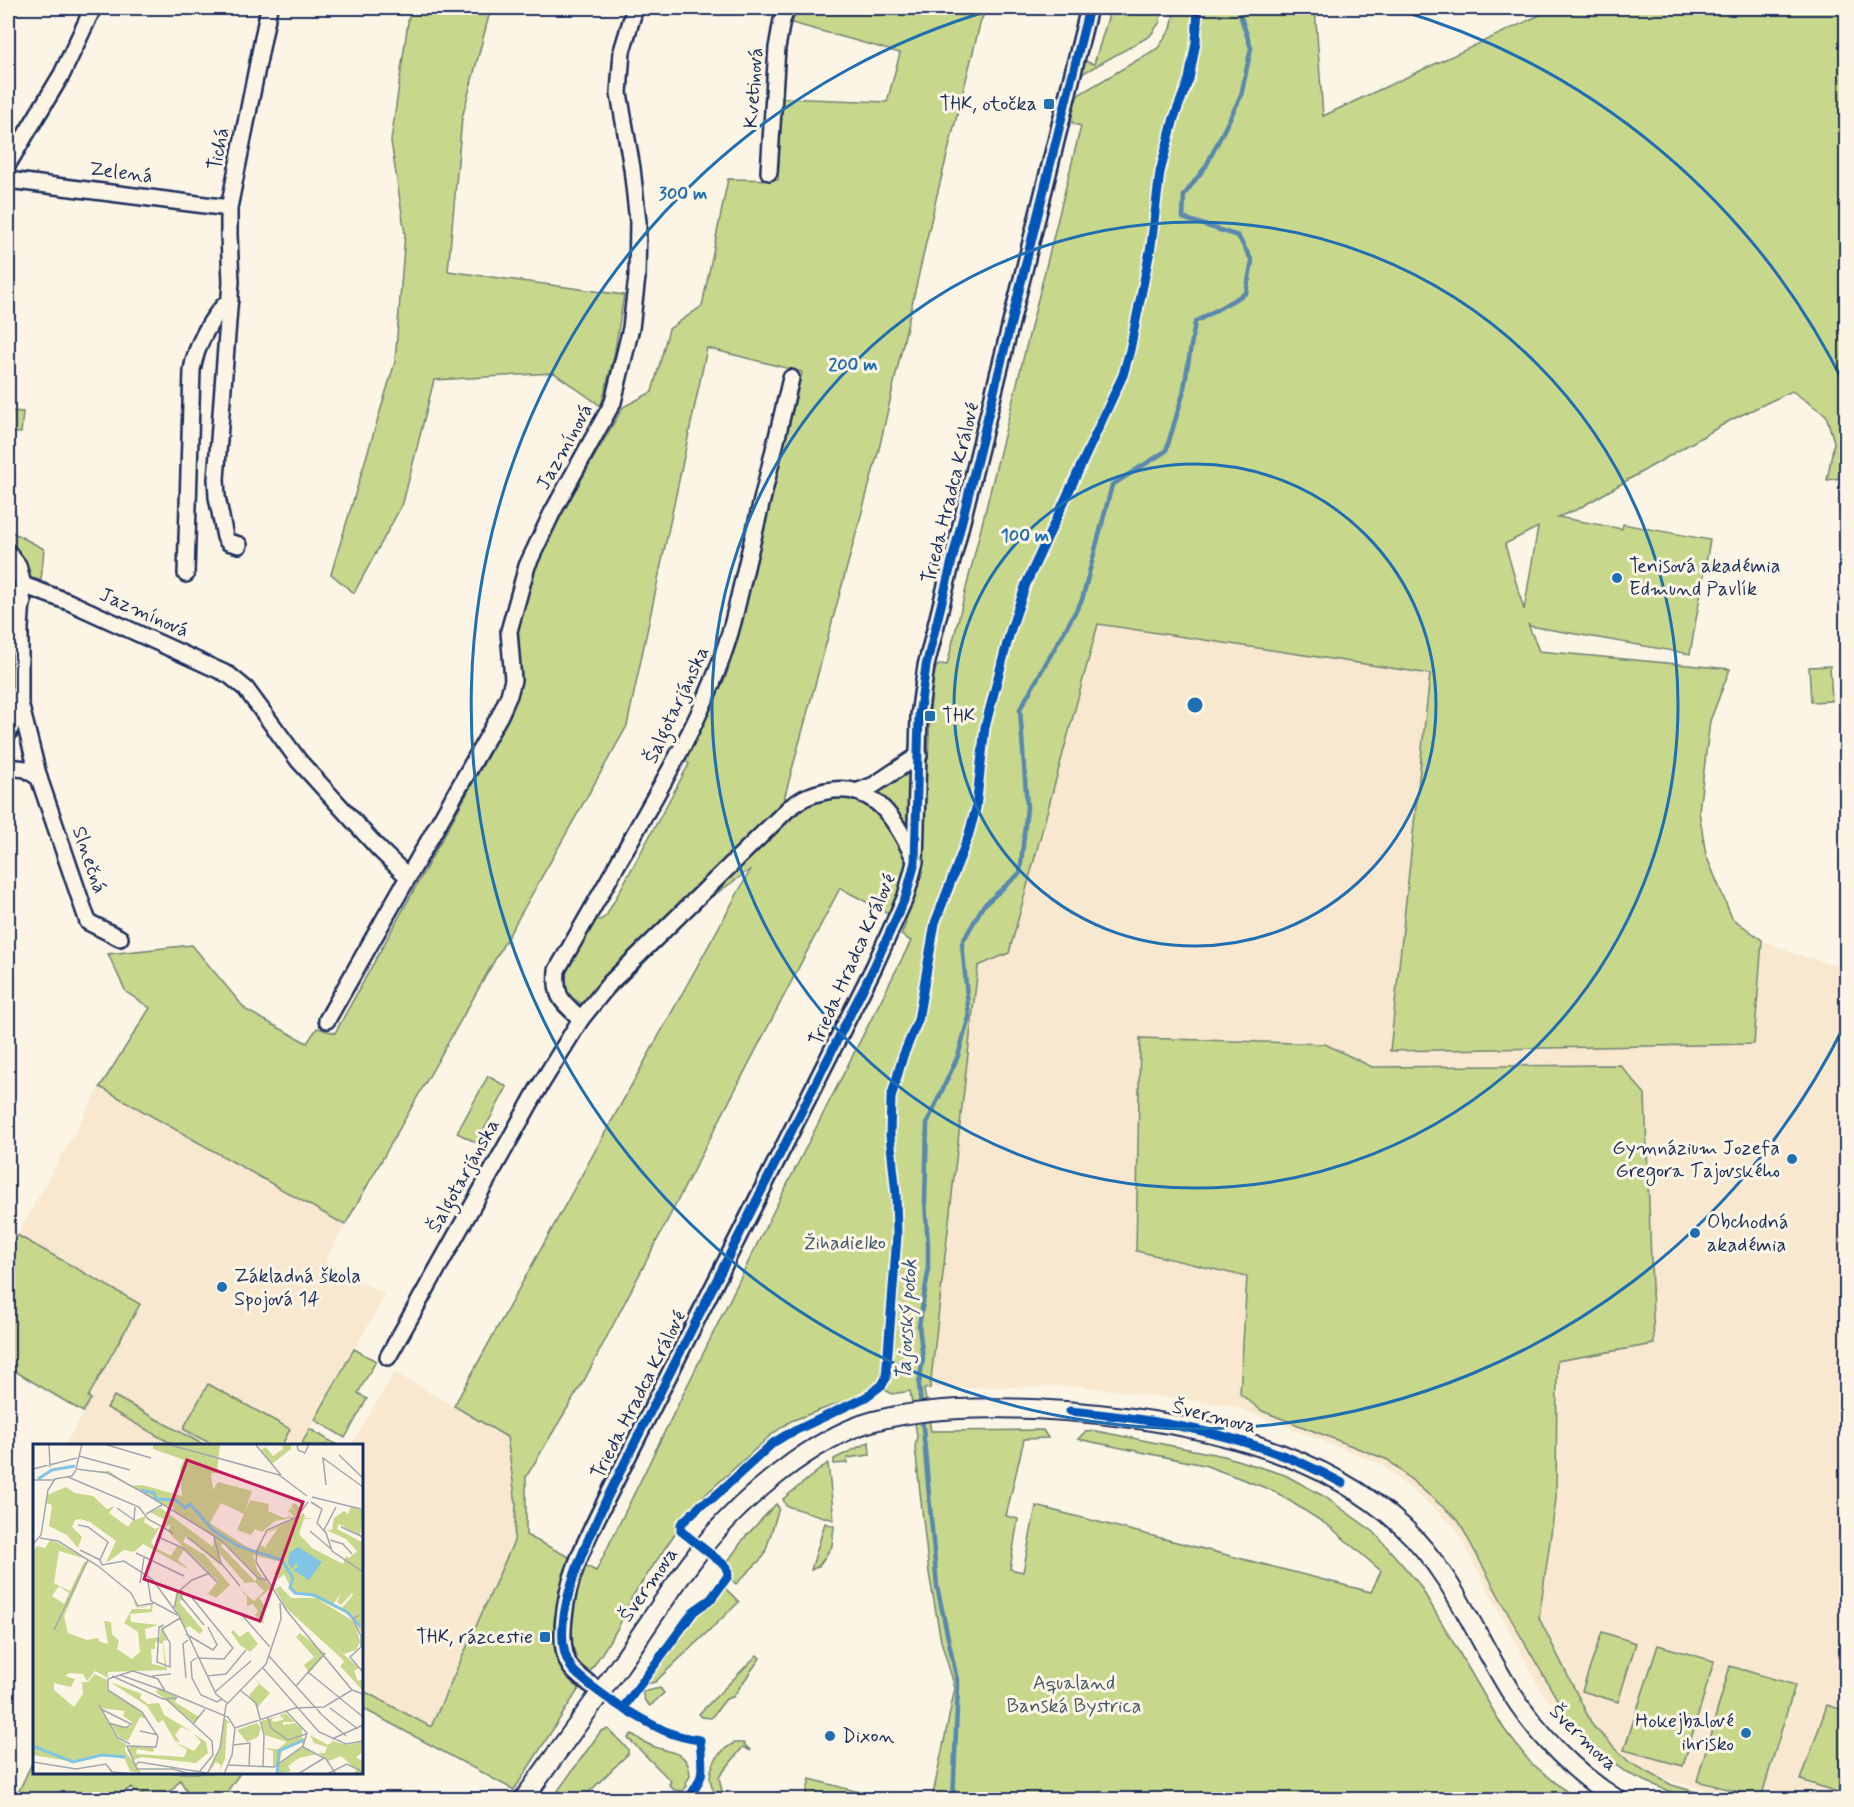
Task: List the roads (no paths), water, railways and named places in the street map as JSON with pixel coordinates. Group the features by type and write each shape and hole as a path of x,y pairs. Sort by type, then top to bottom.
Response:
{"street":[{"path":"8,164 62,74 93,8"},
{"name":"Tichá","path":"239,545 228,542 225,537 216,479 231,282 229,208 269,8"},
{"name":"Jazmínová","path":"327,1020 479,754 509,695 513,680 509,631 527,566 552,513 606,417 619,383 635,304 639,249 635,194 619,93 622,51 634,8"},
{"name":"Kvetinová","path":"769,172 777,48 782,20 787,8"},
{"name":"Trieda Hradca Králové","path":"601,1692 571,1668 564,1649 563,1629 566,1604 576,1565 607,1498 874,967 906,896 915,862 920,755 919,716 926,666 1089,8"},
{"name":"Zelená","path":"8,180 229,208"},
{"path":"186,574 192,370 194,360 214,317 230,300"},
{"name":"Šalgotarjánska","path":"581,1019 562,1001 556,987 557,970 678,757 713,684 733,622 791,378"},
{"name":"Slnečná","path":"8,552 18,565 23,585 20,628 20,703 39,778 88,921 120,938"},
{"name":"Jazmínová","path":"23,585 90,611 229,675 246,689 299,761 378,848 408,877"},
{"path":"8,593 23,602"},
{"name":"Slnečná","path":"8,734 20,703"},
{"name":"Šalgotarjánska","path":"856,792 874,785 920,755"},
{"path":"8,767 26,769 39,778"},
{"name":"Šalgotarjánska","path":"388,1357 537,1089 581,1019 610,983 789,808 807,796 843,789 873,799 886,809 902,833 915,862"},
{"name":"Švermova","path":"523,1800 702,1548 746,1502 798,1459 825,1443 874,1421 955,1409 1070,1412 1188,1427 1289,1457 1359,1492 1404,1527 1431,1560 1459,1599 1512,1694 1535,1726 1581,1773 1618,1800"}],"waterway":[{"name":"Tajovský potok","path":"921,1408 919,1384 923,1359 919,1326 928,1273 925,1201 927,1123 958,1056 969,1017 962,943 983,906 1020,873 1027,807 1020,709 1082,600 1112,485 1166,451 1183,394 1195,322 1246,293 1252,261 1238,236 1183,218 1184,195 1206,166 1241,96 1251,48 1238,8"},
{"name":"Tajovský potok","path":"922,1416 937,1586 958,1685 953,1800"}],"place":[{"name":"THK, otočka","path":"1049,104"},
{"name":"Tenisová akadémia Edmund Pavlík","path":"1617,578"},
{"name":"THK","path":"930,716"},
{"name":"Gymnázium Jozefa Gregora Tajovského","path":"1792,1159"},
{"name":"Obchodná akadémia","path":"1695,1233"},
{"name":"Základná škola Spojová 14","path":"222,1287"},
{"name":"THK, rázcestie","path":"545,1637"},
{"name":"Hokejbalové ihrisko","path":"1746,1733"},
{"name":"Dixon","path":"830,1736"}],"park label":[{"name":"Žihadielko","path":"845,1243"},
{"name":"Aqualand Banská Bystrica","path":"1074,1694"}]}
